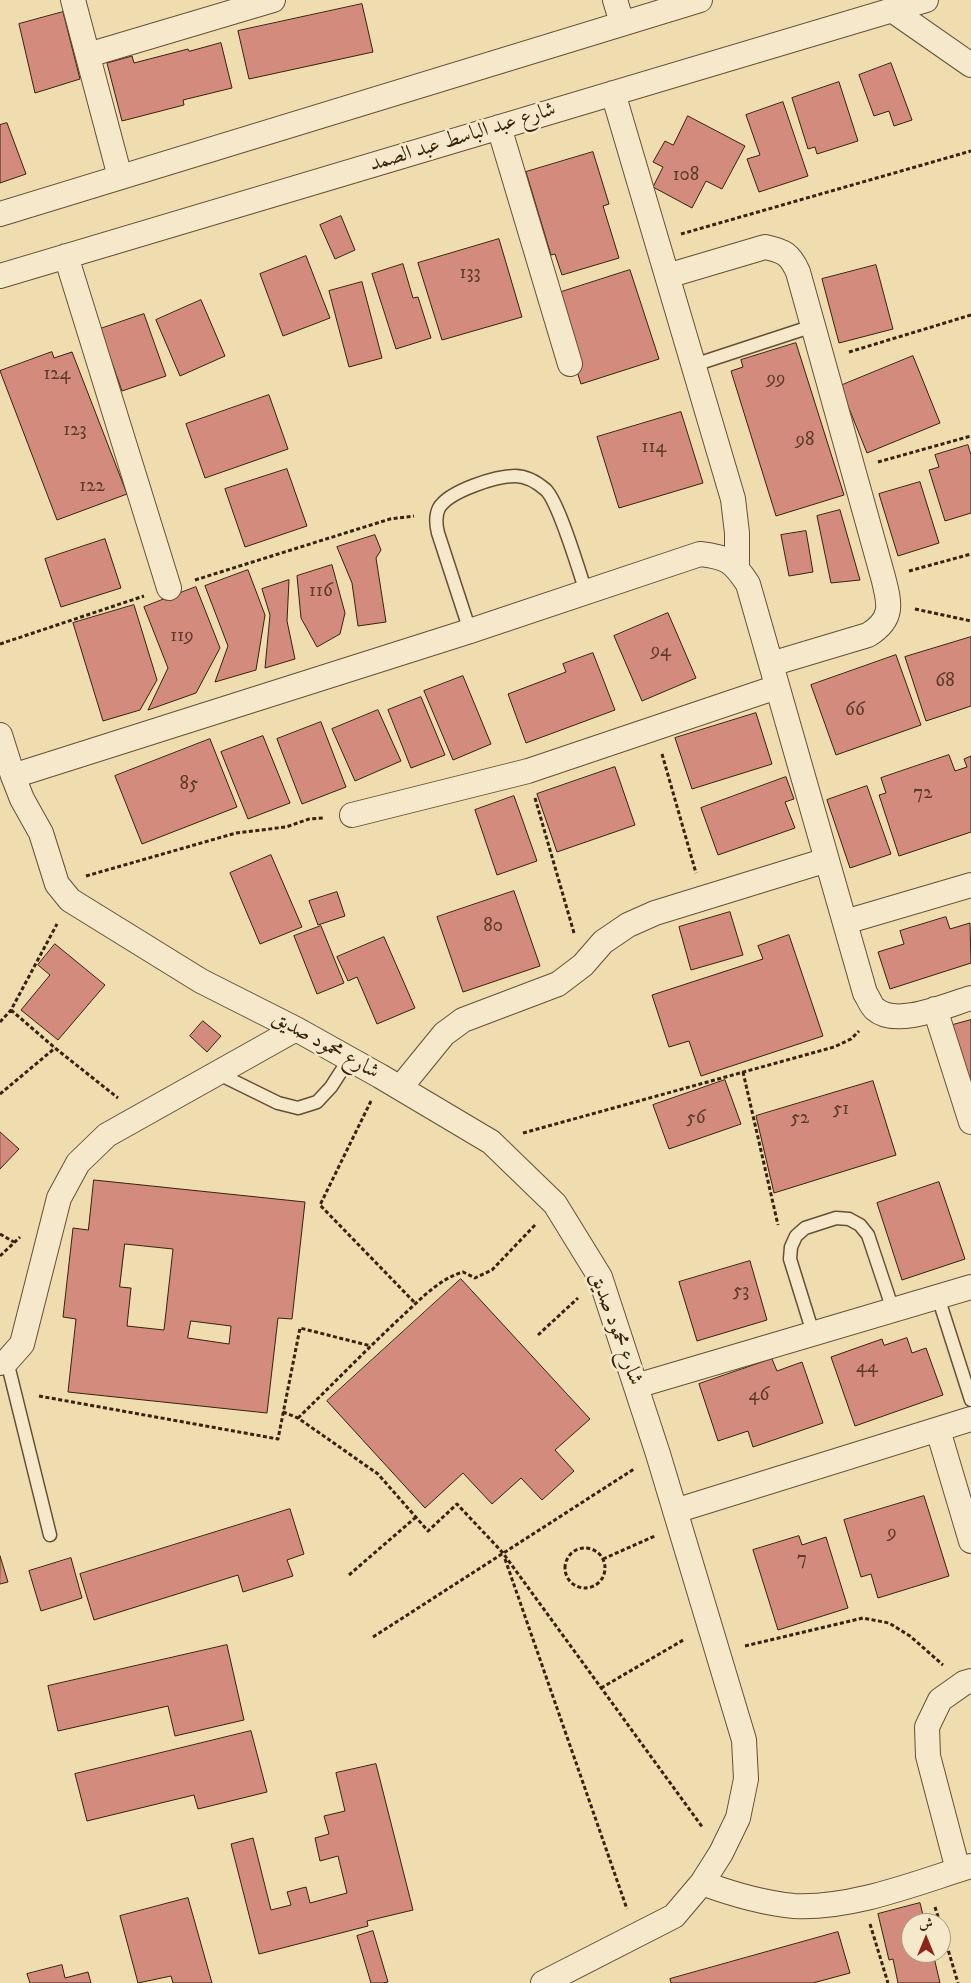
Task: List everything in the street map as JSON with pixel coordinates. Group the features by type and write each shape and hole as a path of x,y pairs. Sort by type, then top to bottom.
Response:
{"street":[{"path":"74,0 120,177"},
{"path":"88,55 273,0"},
{"path":"615,0 622,23"},
{"path":"0,214 700,0"},
{"name":"شارع عبد الباسط عبد الصمد","path":"0,276 926,0"},
{"path":"892,10 971,65"},
{"path":"613,93 734,499 737,567"},
{"path":"499,127 570,364"},
{"path":"667,276 765,247 780,250 792,259 798,272 884,577 890,603 887,616 880,628 868,635 771,664"},
{"path":"66,256 169,588"},
{"path":"12,776 470,631 700,554 720,556 737,567 748,584 865,992 874,1009 891,1018 910,1016 971,998"},
{"path":"352,815 528,771 777,687"},
{"path":"0,735 12,776 22,799 41,833 64,892"},
{"path":"391,1083 444,1034 463,1020 558,984 584,964 603,942 628,925 655,913 827,860"},
{"path":"845,922 971,885"},
{"name":"شارع محمود صديق","path":"64,892 201,980 391,1083 491,1142 555,1204 600,1277 678,1518 744,1740 746,1779 738,1818 721,1853 702,1883 674,1916 543,1983"},
{"path":"935,1009 971,1122"},
{"path":"4,1362 22,1344 59,1198 78,1163 107,1135 296,1030"},
{"path":"636,1386 971,1287"},
{"path":"678,1518 971,1419"},
{"path":"938,1430 971,1541"},
{"path":"702,1883 747,1899 795,1906 843,1903 965,1868 928,1756 927,1727 940,1700 967,1682"}],"lane":[{"path":"694,365 813,326"},
{"path":"470,631 438,534 436,520 439,508 447,498 499,478 516,476 533,480 547,490 555,505 586,592"},
{"path":"217,1073 278,1103 298,1108 317,1102 331,1087 348,1059"},
{"path":"813,1333 790,1259 791,1247 796,1236 805,1228 836,1218 849,1219 860,1225 868,1235 893,1310"},
{"path":"938,1297 971,1400"},
{"path":"4,1362 15,1392 50,1535"}],"path":[{"path":"657,241 971,151"},
{"path":"822,360 971,315"},
{"path":"853,468 971,436"},
{"path":"0,644 169,588 390,519 405,516 421,516 436,520"},
{"path":"884,577 971,554"},
{"path":"890,603 971,621"},
{"path":"655,728 703,898"},
{"path":"528,771 584,964"},
{"path":"0,1022 11,1010 64,892 236,833 286,827 310,819 352,815"},
{"path":"491,1142 834,1048 851,1039 865,1026 874,1009"},
{"path":"11,1010 55,1048 140,1115"},
{"path":"0,1094 55,1048"},
{"path":"743,1072 778,1225 786,1233 796,1236"},
{"path":"391,1083 320,1205 416,1304"},
{"path":"298,1418 371,1346 450,1275 462,1272 475,1278 492,1270 555,1204"},
{"path":"0,1234 14,1242"},
{"path":"538,1335 600,1277"},
{"path":"15,1392 278,1439 300,1328 371,1346"},
{"path":"284,1412 298,1418 378,1474 428,1530 457,1504 503,1554 721,1853"},
{"path":"373,1637 658,1454"},
{"path":"349,1575 416,1516"},
{"path":"603,1560 678,1518"},
{"path":"591,1548 603,1560 605,1568 603,1576 591,1586 583,1588 568,1580 565,1564 575,1550 591,1548"},
{"path":"503,1554 637,1936"},
{"path":"717,1652 838,1622 863,1618 889,1623 910,1636 967,1682"},
{"path":"601,1688 709,1624"},
{"path":"862,1898 888,1983"},
{"path":"951,1960 958,1983"}],"building":[{"path":"362,4 373,52 249,79 238,31"},
{"path":"63,12 80,79 35,93 19,24"},
{"path":"221,43 232,88 183,100 184,105 122,121 107,63 132,56 134,63 188,49 189,51"},
{"path":"891,63 912,120 894,126 889,111 874,116 859,75"},
{"path":"839,82 858,141 817,154 815,147 808,149 792,98"},
{"path":"783,102 808,176 759,192 747,159 760,155 746,115"},
{"path":"688,116 745,146 722,189 706,181 692,208 653,187 663,167 653,162 665,141 673,145"},
{"path":"7,123 26,174 0,183 0,125"},
{"path":"593,152 609,204 603,206 619,258 562,275 555,254 551,255 526,172"},
{"path":"341,216 355,250 335,259 320,225"},
{"path":"499,239 522,317 442,340 418,263"},
{"path":"306,256 330,318 283,336 260,274"},
{"path":"403,264 413,298 418,297 431,338 396,349 372,274"},
{"path":"876,265 893,329 839,343 822,279"},
{"path":"630,270 659,359 581,384 552,295"},
{"path":"362,282 382,358 349,367 329,291"},
{"path":"201,300 225,356 180,376 156,320"},
{"path":"144,314 166,376 122,391 100,329"},
{"path":"796,343 844,495 776,516 731,371 743,367 741,360"},
{"path":"52,352 54,358 72,352 127,494 57,520 0,371"},
{"path":"913,356 940,423 867,453 840,386"},
{"path":"269,395 288,449 205,478 186,424"},
{"path":"681,412 703,483 619,508 597,437"},
{"path":"968,445 971,455 971,513 945,521 929,470 939,467 935,455"},
{"path":"287,469 307,526 245,547 225,489"},
{"path":"920,482 939,543 898,556 879,494"},
{"path":"840,510 860,580 831,583 817,516"},
{"path":"806,531 813,572 789,576 781,535"},
{"path":"375,535 381,550 376,558 386,622 358,626 352,583 337,547"},
{"path":"105,539 121,588 61,607 45,559"},
{"path":"332,565 345,613 340,634 317,647 301,618 297,576"},
{"path":"248,570 265,615 256,670 215,682 228,646 205,586"},
{"path":"289,580 287,621 295,659 265,668 270,615 262,589"},
{"path":"196,587 220,648 196,693 148,710 168,668 144,607"},
{"path":"134,605 157,680 140,710 103,721 73,623"},
{"path":"668,613 696,678 642,701 614,636"},
{"path":"971,637 971,706 926,721 905,657"},
{"path":"593,653 615,710 526,743 508,694 566,672 563,664"},
{"path":"896,655 921,725 836,755 811,685"},
{"path":"463,676 491,744 453,760 424,691"},
{"path":"421,697 445,755 411,768 388,710"},
{"path":"378,710 401,761 355,781 332,729"},
{"path":"756,713 772,764 692,789 675,738"},
{"path":"321,722 346,787 302,804 277,739"},
{"path":"263,736 290,803 248,819 221,752"},
{"path":"210,739 237,807 142,844 115,776"},
{"path":"949,755 955,771 967,767 964,759 971,756 971,832 899,856 879,795 886,793 881,778"},
{"path":"615,767 635,825 557,852 537,794"},
{"path":"786,777 794,799 785,802 795,828 718,855 701,808"},
{"path":"867,786 891,854 850,868 827,800"},
{"path":"514,796 537,861 497,875 475,810"},
{"path":"271,855 302,927 260,944 230,873"},
{"path":"514,891 540,966 463,992 437,917"},
{"path":"337,892 345,916 318,925 309,901"},
{"path":"730,912 743,955 691,970 679,927"},
{"path":"946,917 950,929 970,923 971,963 890,989 878,952 904,944 900,931"},
{"path":"321,926 344,983 317,994 294,936"},
{"path":"789,935 823,1036 701,1076 689,1041 669,1047 652,995 763,959 758,946"},
{"path":"384,937 415,1008 377,1024 357,977 348,981 337,957"},
{"path":"55,944 105,985 58,1040 21,1010 50,975 38,965"},
{"path":"971,1020 971,1093 949,1026"},
{"path":"203,1021 221,1036 207,1052 190,1036"},
{"path":"725,1080 741,1124 669,1149 653,1105"},
{"path":"873,1081 896,1155 774,1193 756,1116"},
{"path":"0,1132 19,1149 0,1169"},
{"path":"94,1180 305,1202 292,1319 278,1318 267,1413 68,1392 76,1319 63,1317 73,1228 88,1230","holes":["125,1244 173,1249 164,1330 127,1326 131,1288 120,1287","191,1321 231,1326 229,1344 188,1338"]},
{"path":"939,1182 965,1259 902,1280 877,1203"},
{"path":"750,1261 767,1320 697,1341 679,1282"},
{"path":"461,1279 590,1419 555,1450 574,1471 542,1500 521,1478 492,1504 463,1473 425,1508 327,1401"},
{"path":"907,1338 912,1353 926,1348 943,1395 855,1426 831,1357 882,1339 884,1345"},
{"path":"772,1359 777,1371 802,1362 823,1423 753,1447 748,1431 718,1441 699,1384"},
{"path":"924,1496 949,1576 878,1598 871,1574 861,1577 844,1520"},
{"path":"290,1509 304,1554 287,1560 293,1576 243,1592 238,1575 94,1620 80,1574"},
{"path":"799,1536 802,1545 826,1537 848,1608 778,1630 753,1550"},
{"path":"0,1556 8,1582 0,1584"},
{"path":"71,1558 82,1598 41,1611 29,1571"},
{"path":"227,1645 244,1720 175,1736 168,1706 58,1731 48,1686"},
{"path":"251,1731 267,1792 198,1809 194,1795 87,1821 75,1774"},
{"path":"376,1764 413,1910 367,1921 368,1926 259,1954 231,1844 253,1838 271,1910 291,1905 287,1892 306,1887 310,1903 347,1893 338,1856 320,1861 315,1838 329,1834 324,1816 345,1811 336,1773"},
{"path":"188,1898 212,1983 173,1983 171,1976 138,1983 120,1916"},
{"path":"920,1903 922,1913 901,1913 901,1963 935,1963 940,1983 898,1983 893,1959 889,1960 878,1914"},
{"path":"373,1931 388,1982 371,1983 357,1936"},
{"path":"838,1932 850,1973 813,1983 671,1983 670,1979"},
{"path":"62,1965 65,1978 88,1972 91,1983 30,1983 27,1974"}]}
